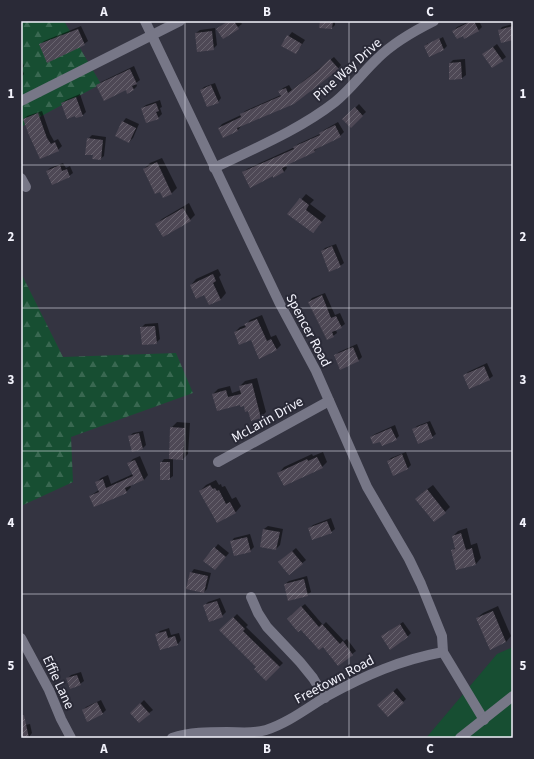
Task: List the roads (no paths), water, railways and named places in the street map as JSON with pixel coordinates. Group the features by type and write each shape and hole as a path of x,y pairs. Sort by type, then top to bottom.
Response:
{"street":[{"name":"Spencer Road","path":"145,21 280,304 316,371 367,487 409,559 421,584 442,636 444,652"},
{"path":"21,101 180,21"},
{"name":"Pine Way Drive","path":"214,168 300,125 319,113 348,91 378,57 397,43 434,21"},
{"path":"21,178 26,187"},
{"name":"McLarin Drive","path":"218,462 329,401"},
{"path":"251,597 258,613 267,626 313,678 325,698"},
{"name":"Effie Lane","path":"21,638 49,690 71,738"},
{"path":"444,652 484,720"},
{"name":"Freetown Road","path":"172,738 186,734 203,732 246,733 265,730 282,723 378,670 444,652"},
{"path":"460,738 513,696"}]}
